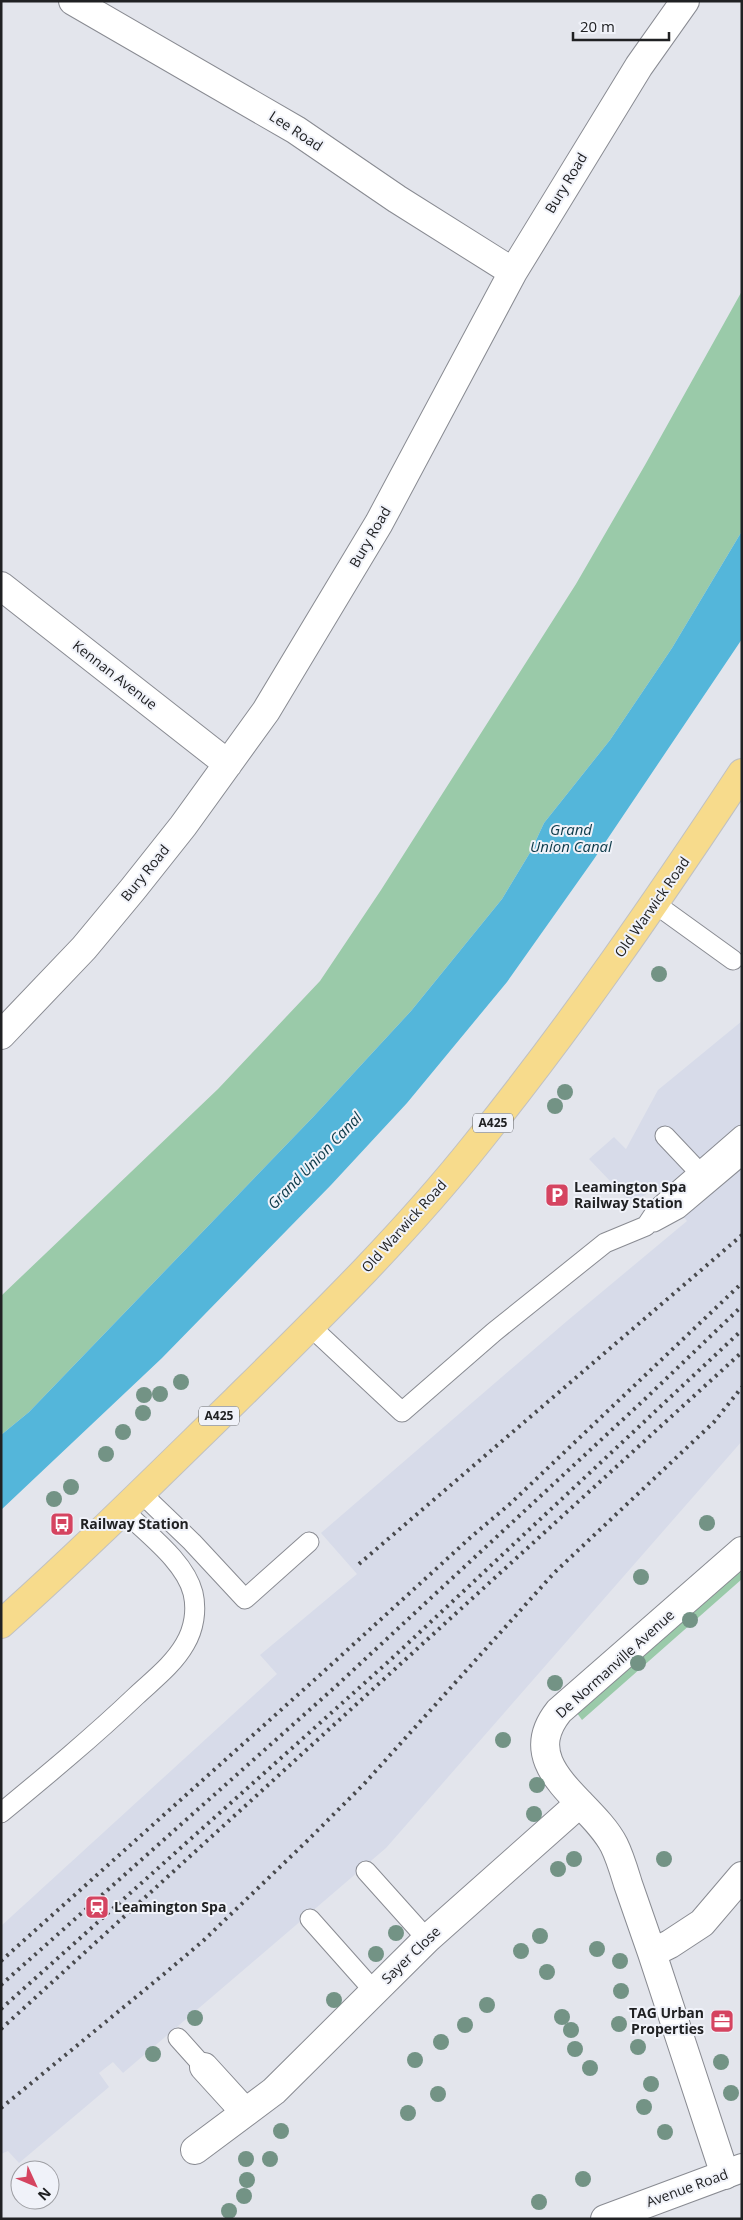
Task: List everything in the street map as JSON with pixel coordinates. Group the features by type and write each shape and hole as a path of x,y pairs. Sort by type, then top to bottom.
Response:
{"main road":[{"name":"Old Warwick Road","path":"1,1624 132,1501 310,1326 394,1240 476,1145 550,1050 654,903 742,773"}],"street":[{"name":"Lee Road","path":"73,1 296,130 397,199 513,272"},
{"name":"Bury Road","path":"1,1035 84,948 133,889 266,711 374,530 513,272 629,82 681,3"},
{"name":"Kennan Avenue","path":"1,586 228,764"},
{"name":"De Normanville Avenue","path":"733,2172 613,1844 549,1765 544,1744 551,1721 578,1694 742,1551"},
{"name":"Sayer Close","path":"195,2150 274,2090 427,1939 580,1803"},
{"path":"652,1954 702,1923 742,1876"},
{"path":"204,2067 245,2112"},
{"name":"Avenue Road","path":"613,2217 733,2172"}],"lane":[{"path":"654,903 733,960"},
{"path":"646,1226 658,1208 742,1135"},
{"path":"665,1136 699,1172"},
{"path":"310,1326 402,1412 494,1332 605,1244 678,1209 742,1155"},
{"path":"132,1501 245,1598 309,1542"},
{"path":"1,1813 113,1718 166,1668 185,1644 192,1630 195,1613 193,1594 188,1578 132,1501"},
{"path":"366,1871 427,1939"},
{"path":"310,1919 374,1991"},
{"path":"178,2038 204,2067"}],"shaded area":[{"path":"742,1021 742,1441 386,1848 123,2073 113,2062 99,2073 109,2087 23,2160 16,2160 8,2151 1,2154 1,1926 277,1674 260,1655 357,1574 321,1533 567,1321 687,1221 657,1185 633,1205 589,1159 614,1137 626,1149 658,1090"}],"green space":[{"path":"742,291 742,531 672,648 610,740 544,823 531,851 502,899 411,1011 314,1116 29,1412 1,1435 1,1296 218,1089 320,981 381,890 576,584"},
{"path":"742,1568 742,1579 582,1720 577,1713"}],"water":[{"name":"Grand Union Canal","path":"742,531 742,639 594,859 507,982 407,1103 331,1185 162,1358 1,1510 1,1435 29,1412 314,1116 411,1011 502,899 531,851 544,823 610,740 672,648"}],"railway":[{"path":"359,1564 742,1235"},
{"path":"1,1961 511,1503 742,1283"},
{"path":"1,1985 334,1688 645,1399 742,1306"},
{"path":"1,2009 388,1662 742,1330"},
{"path":"1,2029 742,1352"},
{"path":"1,2108 203,1941 307,1841 364,1784 554,1573 714,1422 742,1387"}],"place":[{"name":"Leamington Spa Railway Station","path":"557,1195"},
{"name":"Railway Station","path":"62,1524"},
{"name":"Leamington Spa","path":"97,1907"},
{"name":"TAG Urban Properties","path":"722,2021"}]}
